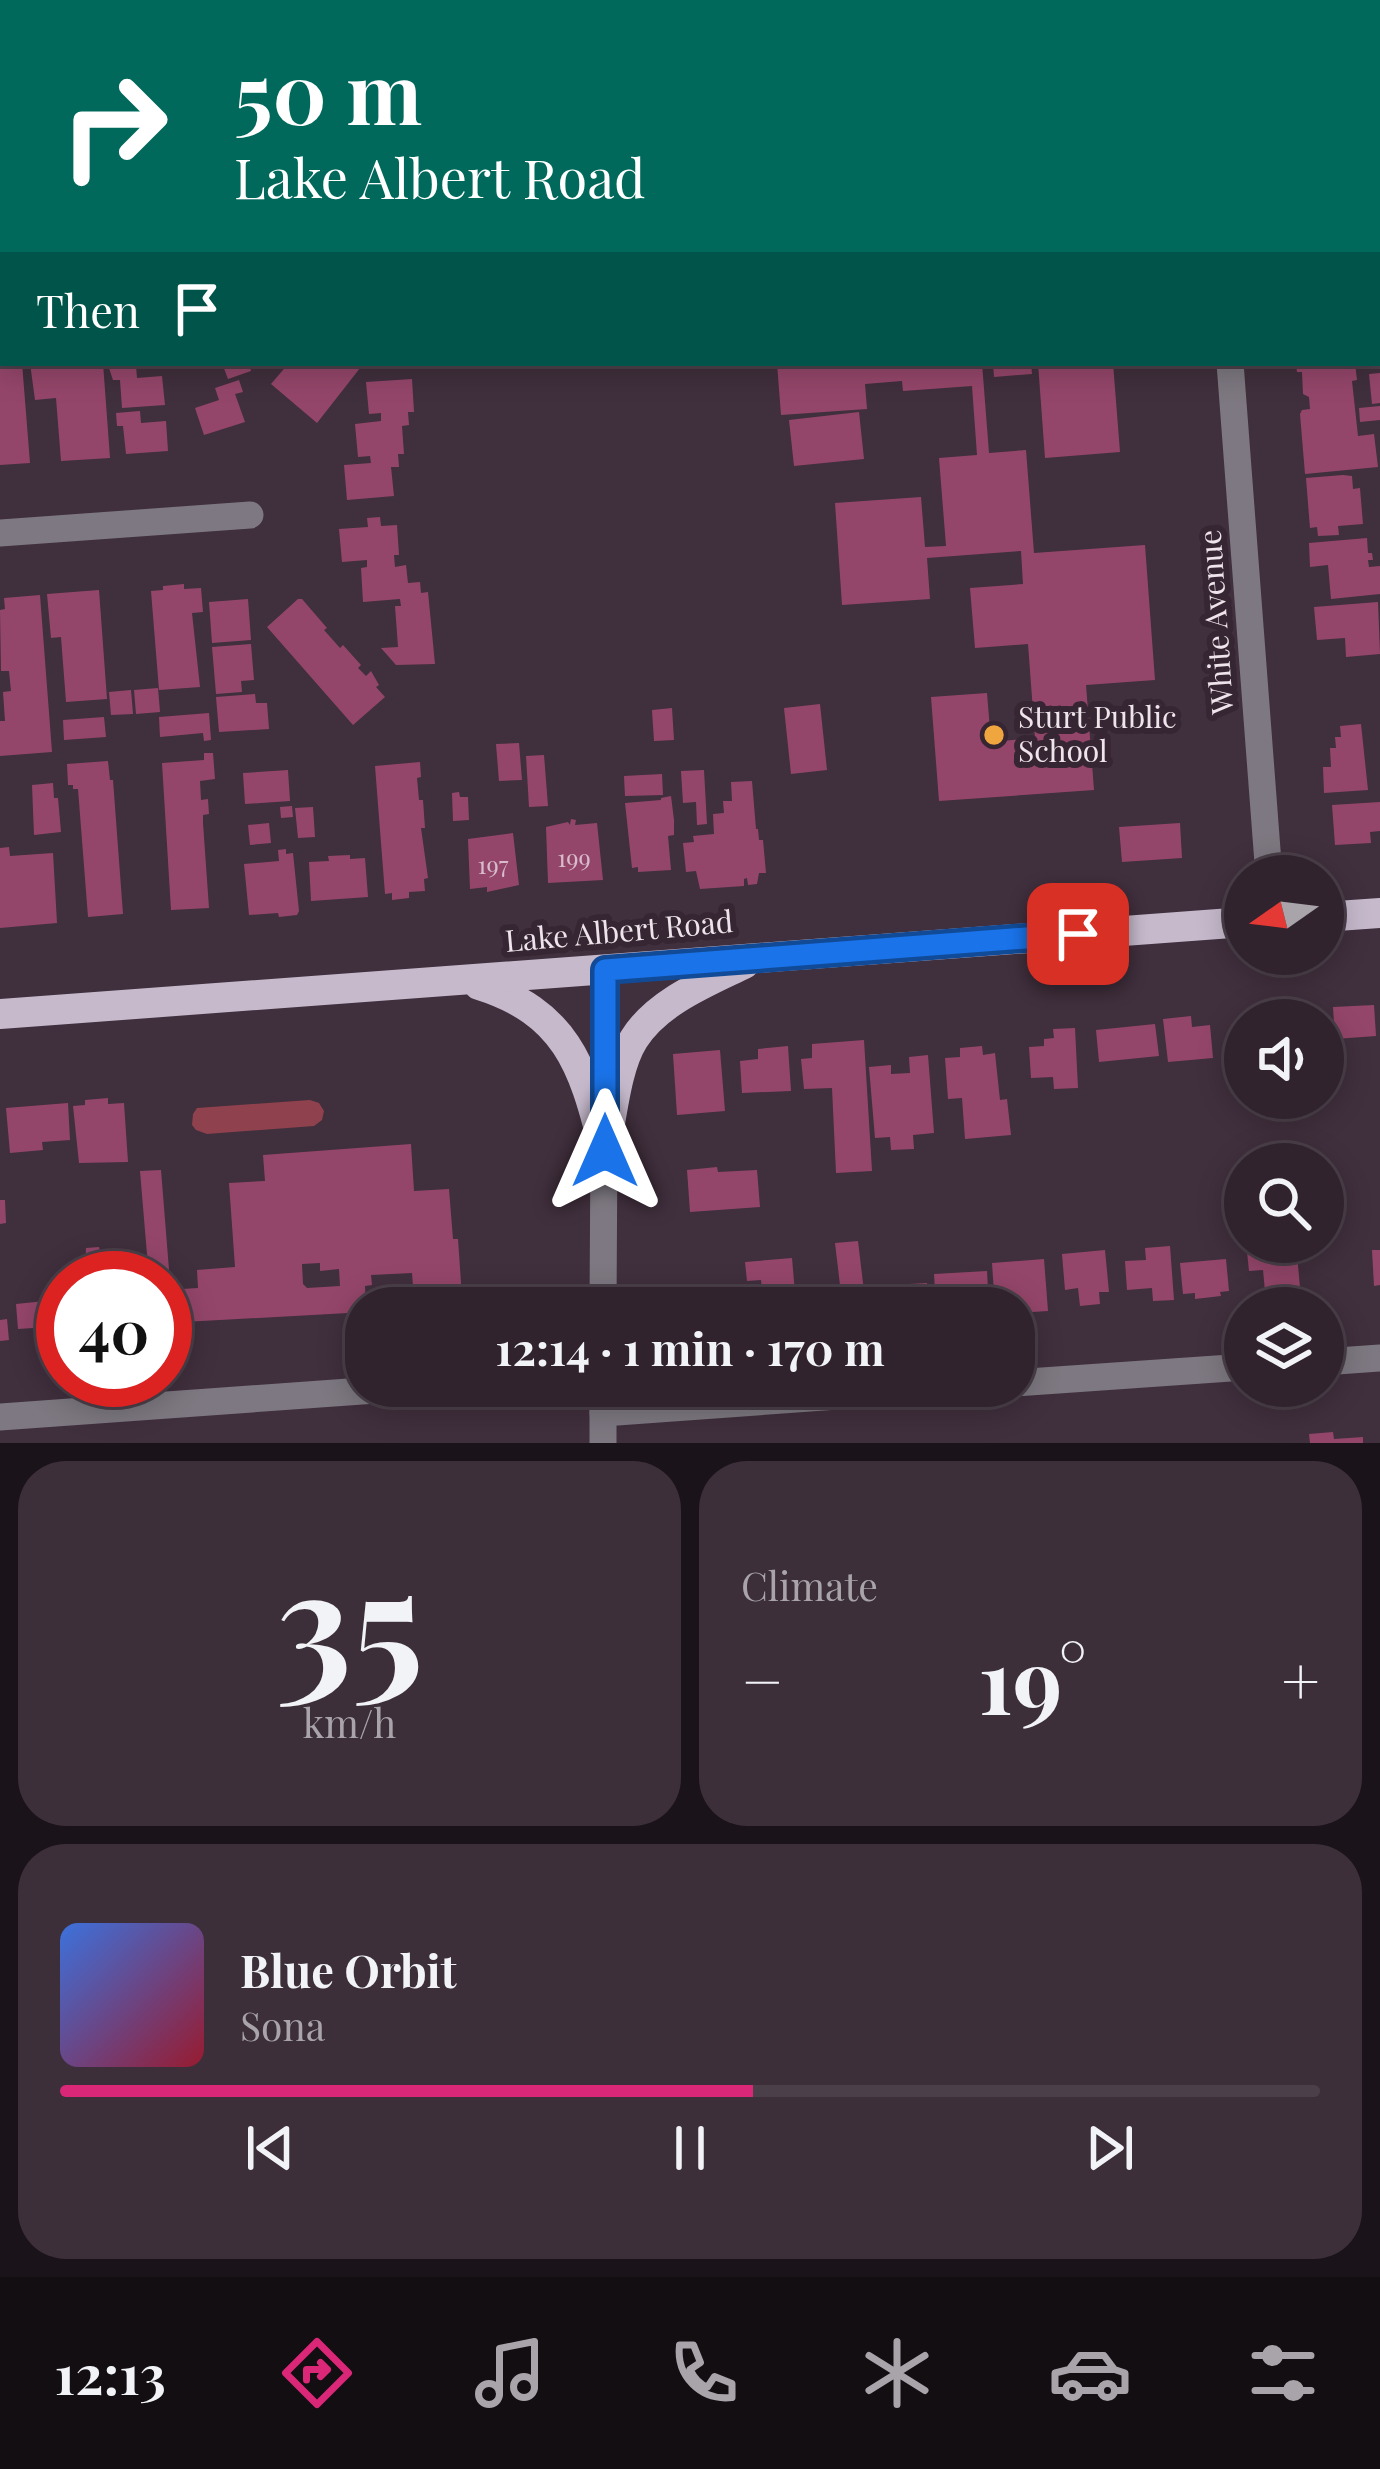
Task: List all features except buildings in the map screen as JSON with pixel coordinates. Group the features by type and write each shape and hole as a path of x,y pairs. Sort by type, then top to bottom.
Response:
{"main road":[{"path":"1344,916 1380,913"},
{"name":"Lake Albert Road","path":"0,1014 1224,923"},
{"path":"605,1151 633,1040 678,999 761,956"},
{"path":"465,981 532,1009 560,1036 578,1063 605,1151"}],"street":[{"name":"White Avenue","path":"1230,366 1267,855"},
{"path":"0,533 250,514"},
{"path":"603,1287 605,970"},
{"path":"1344,1360 1380,1358"},
{"path":"1035,1382 1224,1368"},
{"path":"0,1417 345,1392"},
{"path":"603,1407 603,1443"}],"shaded area":[{"path":"310,1100 324,1111 314,1126 207,1134 192,1125 197,1108"}],"place":[{"name":"Sturt Public School","path":"994,735"}],"route":[{"path":"605,1151 605,970 1078,934"}]}
